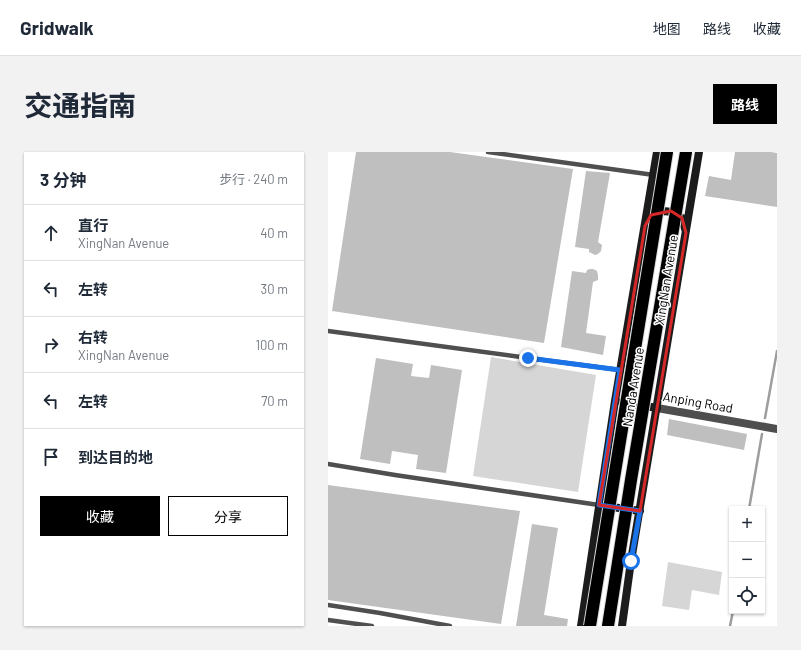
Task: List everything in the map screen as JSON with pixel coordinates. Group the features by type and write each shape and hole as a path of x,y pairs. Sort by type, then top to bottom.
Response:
{"highway":[{"name":"Nanda Avenue","path":"590,626 667,152"},
{"name":"Nanda Avenue","path":"608,626 686,152"}],"main road":[{"path":"581,626 615,401 657,152"},
{"name":"XingNan Avenue","path":"622,626 699,152"},
{"path":"645,226 651,215 661,211 671,211 682,218 686,233"},
{"name":"Anping Road","path":"615,401 657,408"},
{"path":"599,505 640,511"}],"street":[{"name":"Anping Road","path":"657,408 777,429"}],"lane":[{"path":"488,152 654,175"},
{"path":"328,330 620,370"},
{"path":"328,464 403,477 599,505"},
{"path":"328,605 450,626"},
{"path":"328,620 372,626"}],"highlighted area":[{"path":"671,211 682,218 686,233 640,511 599,505 645,226 651,215"}],"shaded area":[{"path":"491,357 596,375 578,492 473,476"},
{"path":"668,562 722,572 719,595 692,590 689,610 662,606"}],"building":[{"path":"356,152 450,152 573,169 544,343 332,311"},
{"path":"735,152 777,153 777,207 705,196 709,176 731,180"},
{"path":"586,171 610,173 598,242 602,245 601,251 595,255 589,252 589,249 575,247"},
{"path":"590,269 597,271 598,280 593,282 586,333 606,336 603,355 561,347 572,271 586,273 587,270"},
{"path":"376,358 413,364 411,376 429,378 431,365 462,370 446,473 416,469 418,455 392,451 390,464 360,459"},
{"path":"669,419 747,434 744,450 667,435"},
{"path":"328,485 520,511 501,624 328,600"},
{"path":"532,524 558,528 544,615 568,619 567,626 516,626"}],"waterway":[{"path":"765,418 777,351"},
{"path":"750,506 762,434"},
{"path":"730,626 732,614"}],"route":[{"path":"528,358 620,370 599,505 640,511 631,561"}]}
